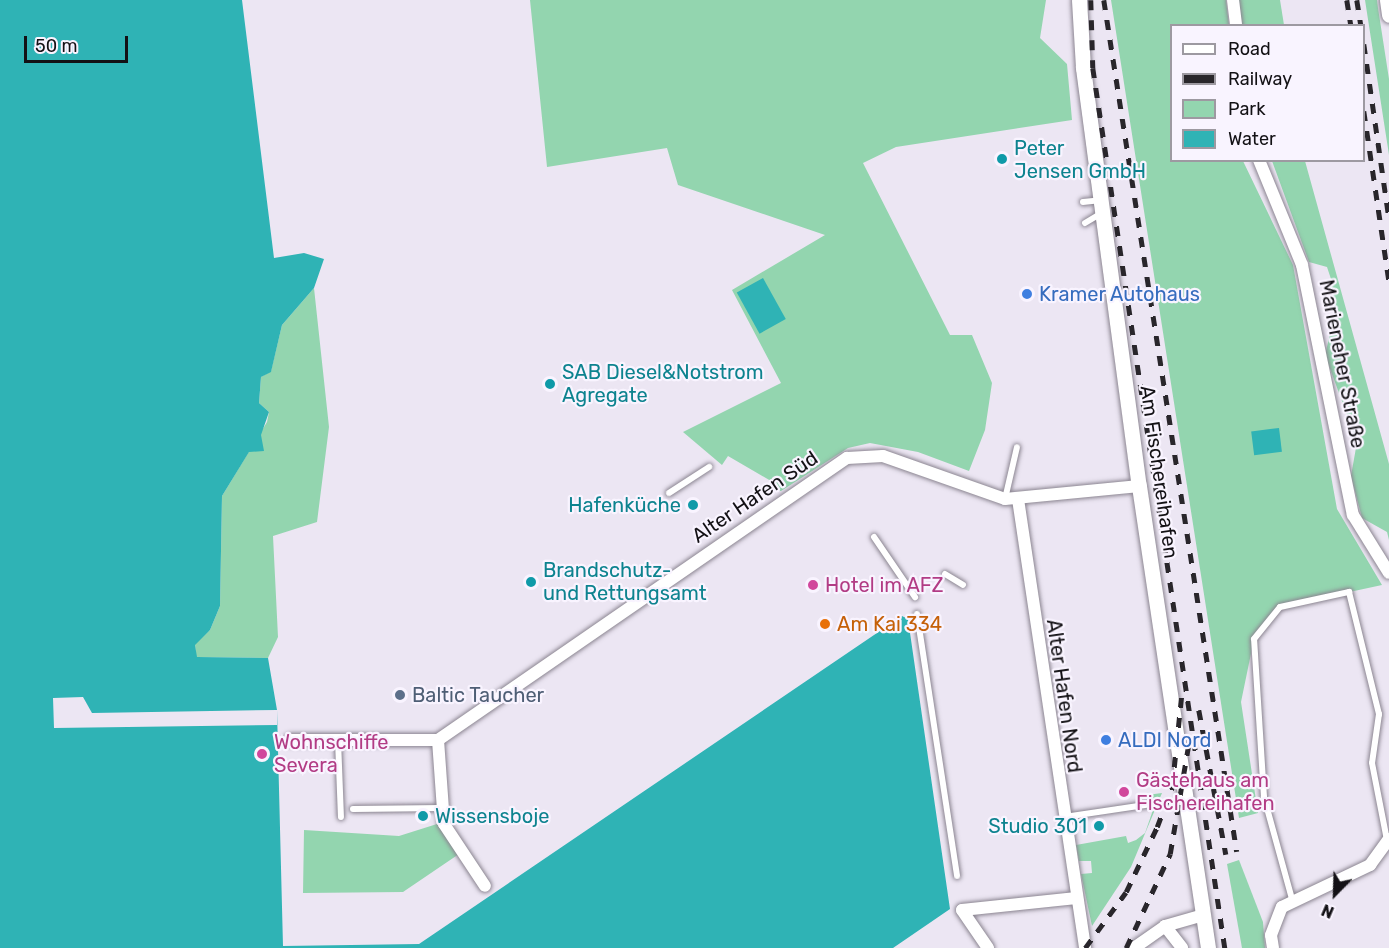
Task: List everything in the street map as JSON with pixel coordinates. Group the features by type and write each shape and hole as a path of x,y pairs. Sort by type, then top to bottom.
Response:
{"street":[{"name":"Am Fischereihafen","path":"1079,0 1138,486 1208,948"},
{"path":"1233,0 1236,24"},
{"path":"1387,0 1389,15"},
{"name":"Marieneher Straße","path":"1261,162 1302,265 1353,515 1389,573"},
{"name":"Alter Hafen Süd","path":"438,740 847,458 883,456 1005,499 1138,486"},
{"name":"Alter Hafen Nord","path":"1018,499 1063,817 1085,948"},
{"path":"290,740 438,740 444,824 485,886"},
{"path":"1273,948 1275,920 1292,899 1370,865 1388,842"},
{"path":"988,948 962,910 1076,898"},
{"path":"1134,948 1165,926 1203,915"},
{"path":"1165,926 1182,948"}],"lane":[{"path":"1083,202 1103,206"},
{"path":"1085,222 1103,206"},
{"path":"1005,499 1017,447"},
{"path":"669,493 709,467"},
{"path":"874,537 915,597"},
{"path":"945,574 963,585"},
{"path":"1292,899 1264,797 1254,639 1280,607 1349,592 1379,714 1372,763 1388,842"},
{"path":"917,614 957,876"},
{"path":"338,740 341,817"},
{"path":"1063,817 1152,804"},
{"path":"353,809 442,808"}],"green space":[{"path":"530,0 1046,0 1040,38 1067,64 1072,120 896,147 863,163 950,335 972,335 992,383 985,430 969,471 918,452 870,443 848,448 781,491 766,491 771,481 728,456 722,465 683,432 781,383 732,290 825,235 678,185 667,148 547,167"},
{"path":"1111,0 1226,0 1229,24 1170,24 1170,162 1243,162 1293,265 1337,509 1382,585 1280,607 1254,639 1241,702 1258,813 1239,818"},
{"path":"1239,0 1280,0 1284,24 1242,24"},
{"path":"1365,0 1377,0 1389,79 1389,155"},
{"path":"1272,162 1305,162 1389,464 1389,540 1387,532 1362,518 1351,476 1357,442 1325,355 1335,313 1324,294 1332,282 1327,267 1309,262"},
{"path":"314,288 329,427 317,522 273,536 278,637 268,658 196,657 195,644 210,630 220,606 222,496 267,422 269,412 259,403 261,377 271,371 282,325"},
{"path":"1162,793 1131,867 1092,926 1081,874 1092,873 1091,861 1079,861 1076,845 1126,836 1128,843 1136,840 1145,833 1154,807 1147,795"},
{"path":"437,824 459,854 403,892 303,893 304,830 399,836"},
{"path":"1239,860 1263,922 1265,948 1242,948 1227,864"}],"water":[{"path":"0,0 242,0 274,258 304,253 324,259 314,288 282,325 271,372 261,377 259,403 269,412 261,435 264,451 249,452 222,496 220,606 210,630 195,645 197,657 268,658 277,710 283,946 419,944 902,616 908,619 950,909 893,948 0,948"},
{"path":"763,278 786,319 760,334 737,293"},
{"path":"1279,428 1282,452 1254,455 1251,431"}],"pier":[{"path":"83,697 92,713 277,710 277,725 54,728 53,698"}],"railway":[{"path":"1091,0 1093,68 1225,948"},
{"path":"1104,0 1237,852"},
{"path":"1347,0 1351,24"},
{"path":"1357,0 1361,24"},
{"path":"1365,51 1389,218"},
{"path":"1365,118 1389,281"},
{"path":"1085,948 1126,892 1157,827 1172,787 1182,690"},
{"path":"1199,710 1226,854"},
{"path":"1126,948 1170,854 1189,742"}],"place":[{"name":"Peter Jensen GmbH","path":"1002,159"},
{"name":"Kramer Autohaus","path":"1027,294"},
{"name":"SAB Diesel&Notstrom Agregate","path":"550,384"},
{"name":"Hafenküche","path":"693,505"},
{"name":"Brandschutz- und Rettungsamt","path":"531,582"},
{"name":"Hotel im AFZ","path":"813,585"},
{"name":"Am Kai 334","path":"825,624"},
{"name":"Baltic Taucher","path":"400,695"},
{"name":"ALDI Nord","path":"1106,740"},
{"name":"Wohnschiffe Severa","path":"262,754"},
{"name":"Gästehaus am Fischereihafen","path":"1124,792"},
{"name":"Wissensboje","path":"423,816"},
{"name":"Studio 301","path":"1099,826"}]}
